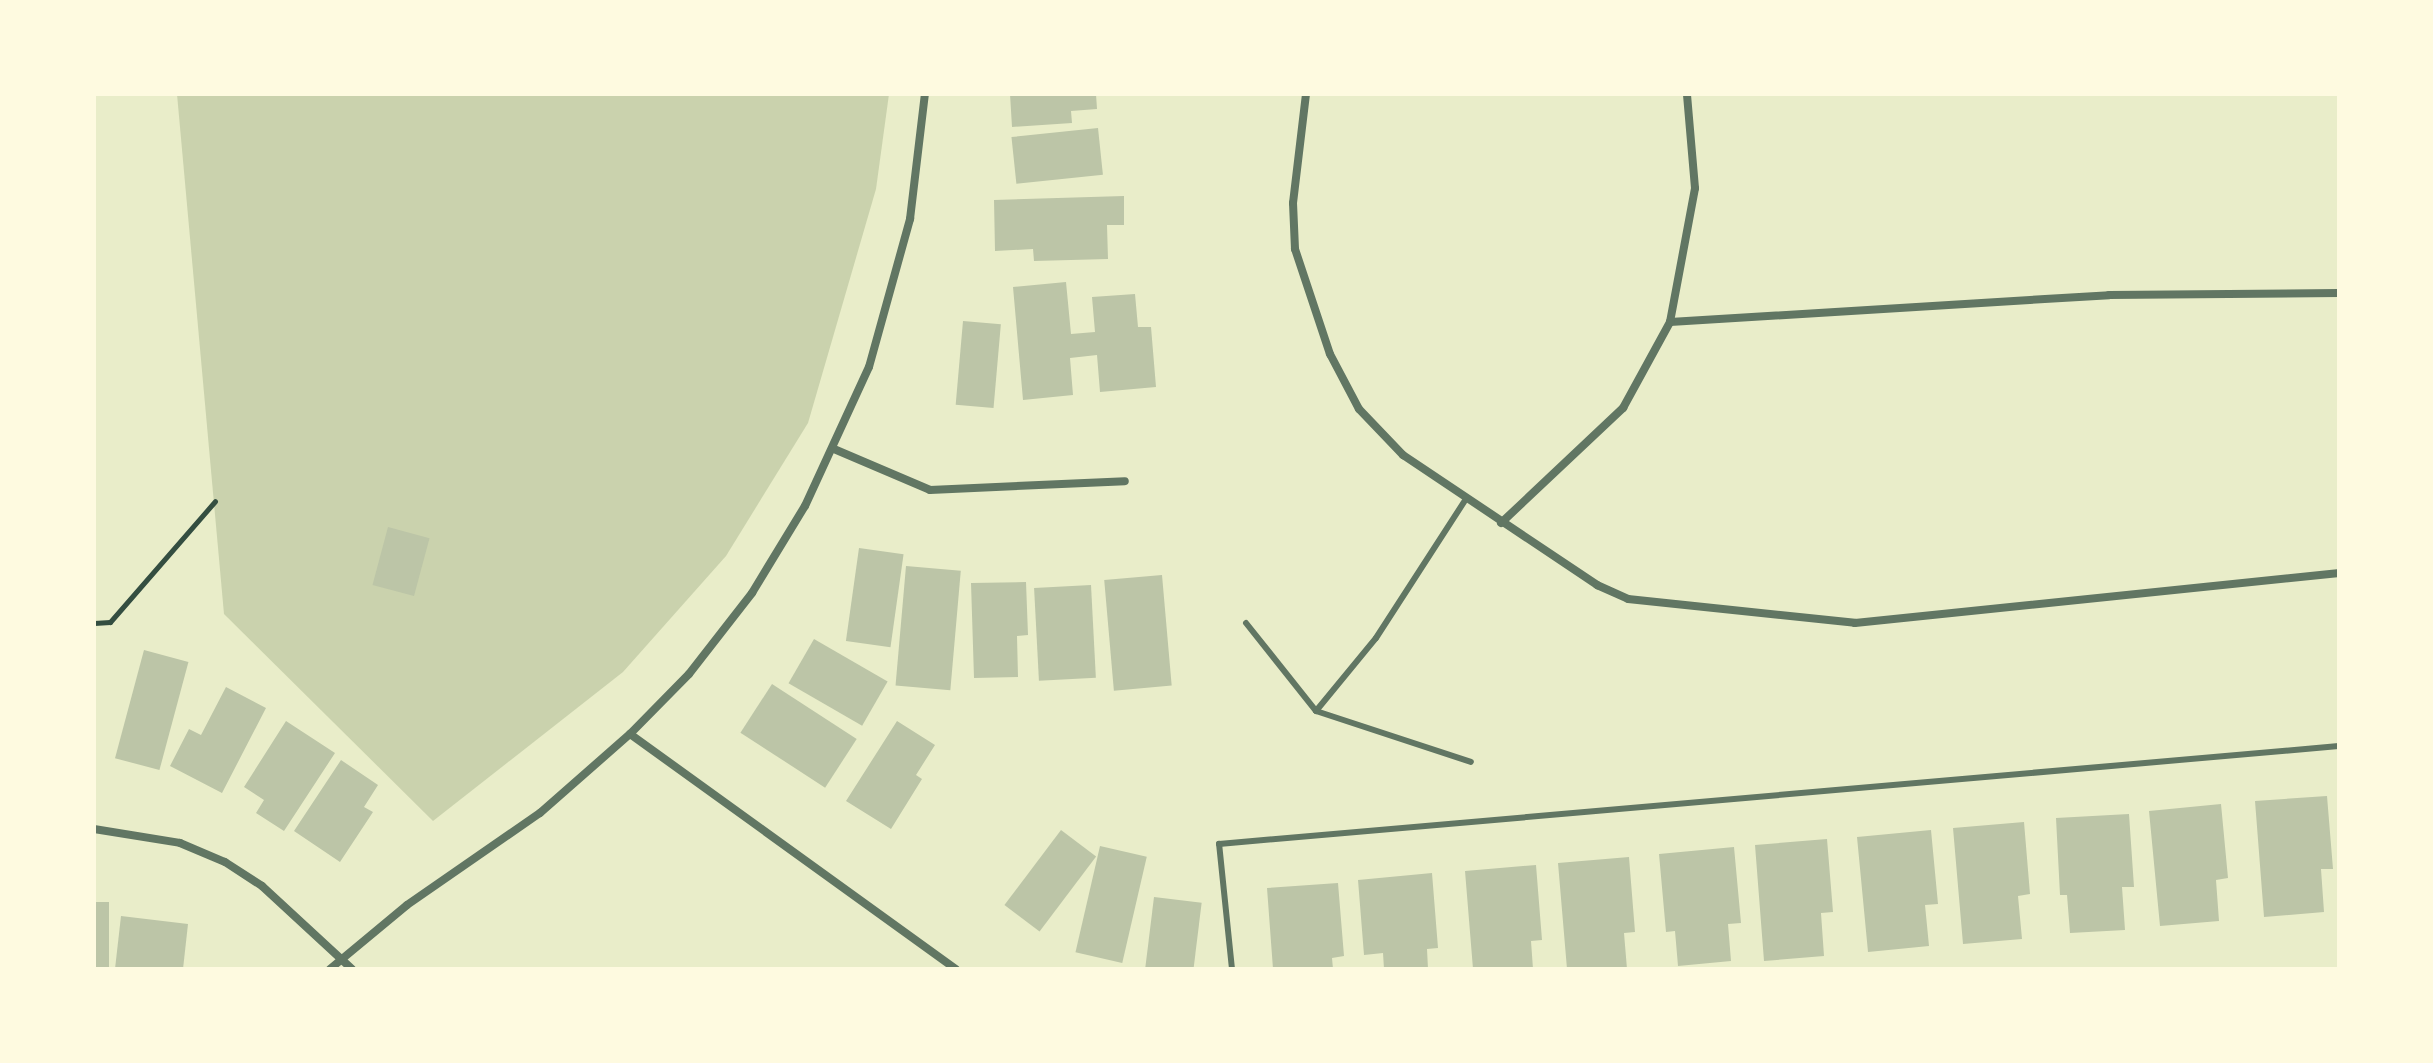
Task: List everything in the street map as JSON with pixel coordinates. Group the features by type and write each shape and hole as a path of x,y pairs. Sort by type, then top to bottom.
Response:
{"street":[{"path":"330,969 407,905 540,813 630,734 689,674 752,593 834,449 894,286 910,219 925,94"},
{"path":"1306,94 1293,203 1295,249 1330,354 1370,421 1403,455 1466,499 1628,599 1840,622 2339,573"},
{"path":"1501,523 1623,408 1670,322 1695,188 1687,94"},
{"path":"1670,322 1737,322 2109,295 2339,293"},
{"path":"834,449 930,490 1125,481"},
{"path":"630,734 956,969"},
{"path":"94,829 165,839 225,862 262,886 352,969"}],"lane":[{"path":"1316,711 1376,638 1466,499"},
{"path":"1246,623 1316,711 1471,762"},
{"path":"1232,969 1219,844 2339,746"}],"path":[{"path":"94,623 110,622 215,501"}],"green space":[{"path":"177,94 889,94 876,189 808,423 726,556 623,672 433,821 224,614"}],"building":[{"path":"1010,94 1096,94 1097,109 1071,111 1072,123 1012,127"},
{"path":"1098,128 1103,175 1016,184 1011,137"},
{"path":"1124,196 1124,225 1107,225 1108,259 1034,261 1033,249 995,251 994,200"},
{"path":"1066,282 1071,334 1095,332 1092,297 1135,294 1138,327 1151,327 1156,387 1100,392 1097,355 1070,358 1073,395 1023,400 1013,287"},
{"path":"963,321 1001,324 994,408 956,405"},
{"path":"388,527 430,538 414,596 372,585"},
{"path":"859,548 904,554 890,647 846,641"},
{"path":"906,566 961,571 950,690 896,686"},
{"path":"1162,575 1172,686 1114,691 1104,580"},
{"path":"1026,582 1028,635 1017,636 1018,677 974,678 971,583"},
{"path":"1091,585 1096,678 1039,681 1034,588"},
{"path":"814,639 888,682 862,726 788,683"},
{"path":"144,650 188,662 159,770 115,758"},
{"path":"772,684 857,739 825,788 740,733"},
{"path":"226,687 266,708 222,793 170,766 189,729 201,735"},
{"path":"286,721 335,753 284,831 256,813 264,800 244,787"},
{"path":"897,721 935,745 916,775 922,779 891,829 846,801"},
{"path":"341,760 378,785 364,807 373,812 340,862 294,831"},
{"path":"2327,796 2333,869 2321,869 2324,912 2264,917 2255,801"},
{"path":"2221,804 2228,878 2216,880 2219,921 2160,926 2149,811"},
{"path":"2129,814 2134,887 2122,887 2125,930 2070,933 2067,895 2060,895 2056,818"},
{"path":"2024,822 2030,894 2018,896 2022,939 1963,944 1953,828"},
{"path":"1061,830 1096,856 1040,932 1004,905"},
{"path":"1931,830 1938,904 1925,905 1929,946 1868,952 1857,837"},
{"path":"1827,839 1833,912 1821,913 1824,956 1764,961 1755,845"},
{"path":"1100,846 1147,857 1122,963 1075,952"},
{"path":"1734,847 1741,923 1728,924 1731,961 1678,966 1675,931 1666,932 1659,854"},
{"path":"1629,857 1635,932 1624,933 1627,969 1567,969 1558,863"},
{"path":"1536,865 1542,940 1531,941 1533,969 1473,969 1465,871"},
{"path":"1432,873 1438,948 1427,949 1428,969 1384,969 1383,953 1364,955 1358,880"},
{"path":"1338,883 1344,956 1332,958 1333,969 1273,969 1267,888"},
{"path":"1154,897 1202,903 1194,969 1145,969"},
{"path":"94,902 109,902 109,969 94,969"},
{"path":"121,916 188,924 183,969 115,969"}]}
